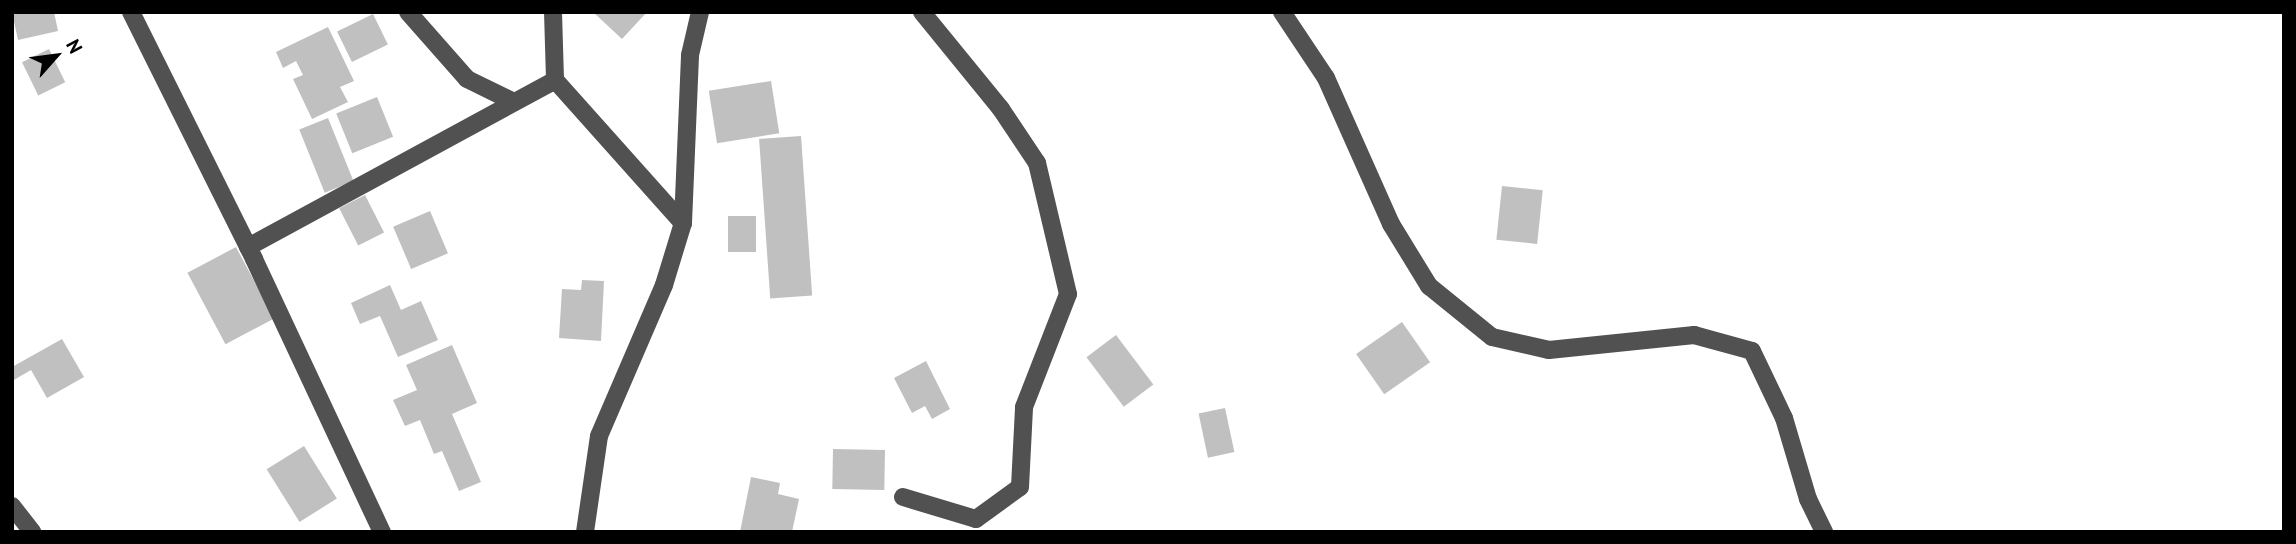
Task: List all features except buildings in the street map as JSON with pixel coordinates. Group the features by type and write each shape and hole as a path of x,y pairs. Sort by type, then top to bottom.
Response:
{"street":[{"path":"131,12 248,247 382,532"},
{"path":"408,12 467,79 514,102"},
{"path":"553,12 555,80 683,223"},
{"path":"584,532 599,436 664,285 683,223 690,55 700,12"},
{"path":"903,497 976,519 1020,487 1024,407 1068,293 1037,163 1001,108 922,12"},
{"path":"1282,12 1326,78 1391,223 1429,286 1492,337 1549,350 1694,335 1752,351 1784,418 1808,499 1824,532"},
{"path":"248,247 555,80"},
{"path":"12,506 32,532"}]}
